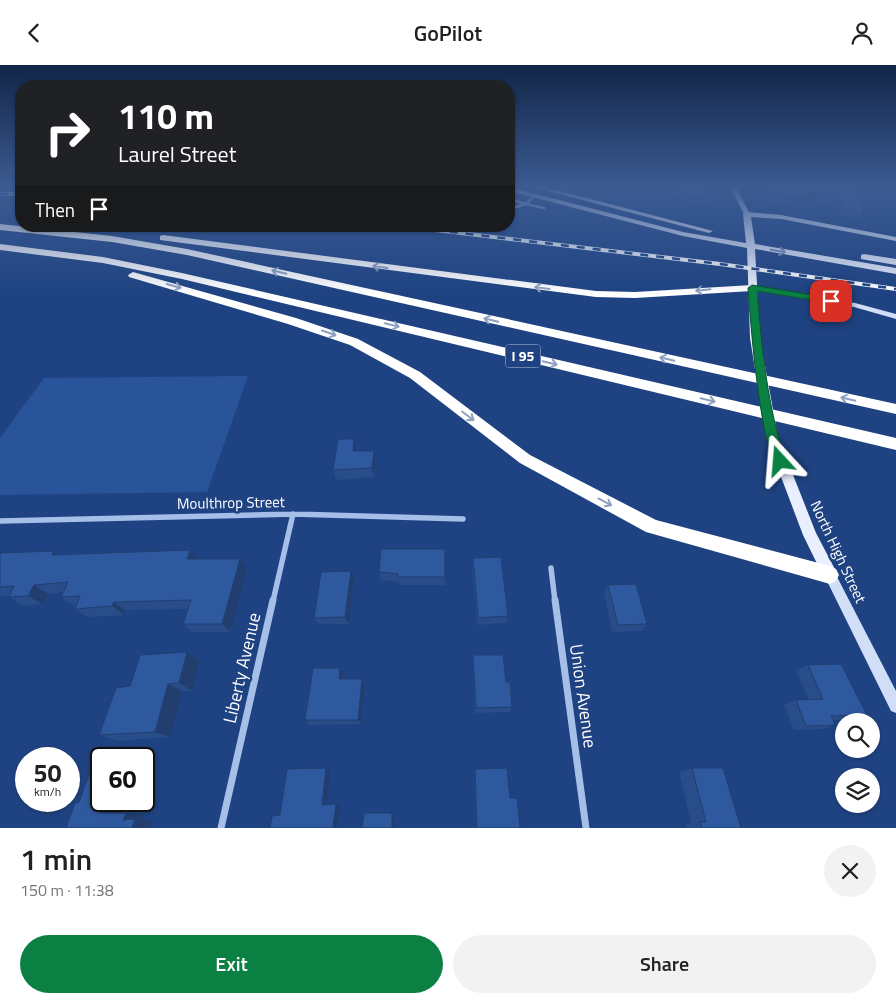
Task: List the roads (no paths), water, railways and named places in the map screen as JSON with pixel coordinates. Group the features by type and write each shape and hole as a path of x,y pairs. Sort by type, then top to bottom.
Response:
{"highway":[{"name":"I 95","path":"0,227 15,228"},
{"name":"I 95","path":"54,232 112,239 187,252 896,409"},
{"path":"66,232 168,239 596,294 649,295 713,289 752,282"},
{"name":"I 95","path":"0,247 103,260 182,276 896,444"},
{"path":"24,249 153,281 292,321 354,342 415,375 525,459 652,527 830,575"}],"main road":[{"path":"643,223 682,234 896,271"},
{"path":"671,223 716,233 896,262"},
{"name":"North High Street","path":"749,223 755,338 772,437 810,535 896,705"},
{"path":"810,223 896,239"},
{"path":"752,282 855,305 896,317"}],"street":[{"name":"Moulthrop Street","path":"0,521 293,514 463,519"},
{"name":"Liberty Avenue","path":"221,828 293,514"},
{"name":"Union Avenue","path":"551,569 586,828"}],"railway":[{"path":"452,232 720,264 896,289"}]}
